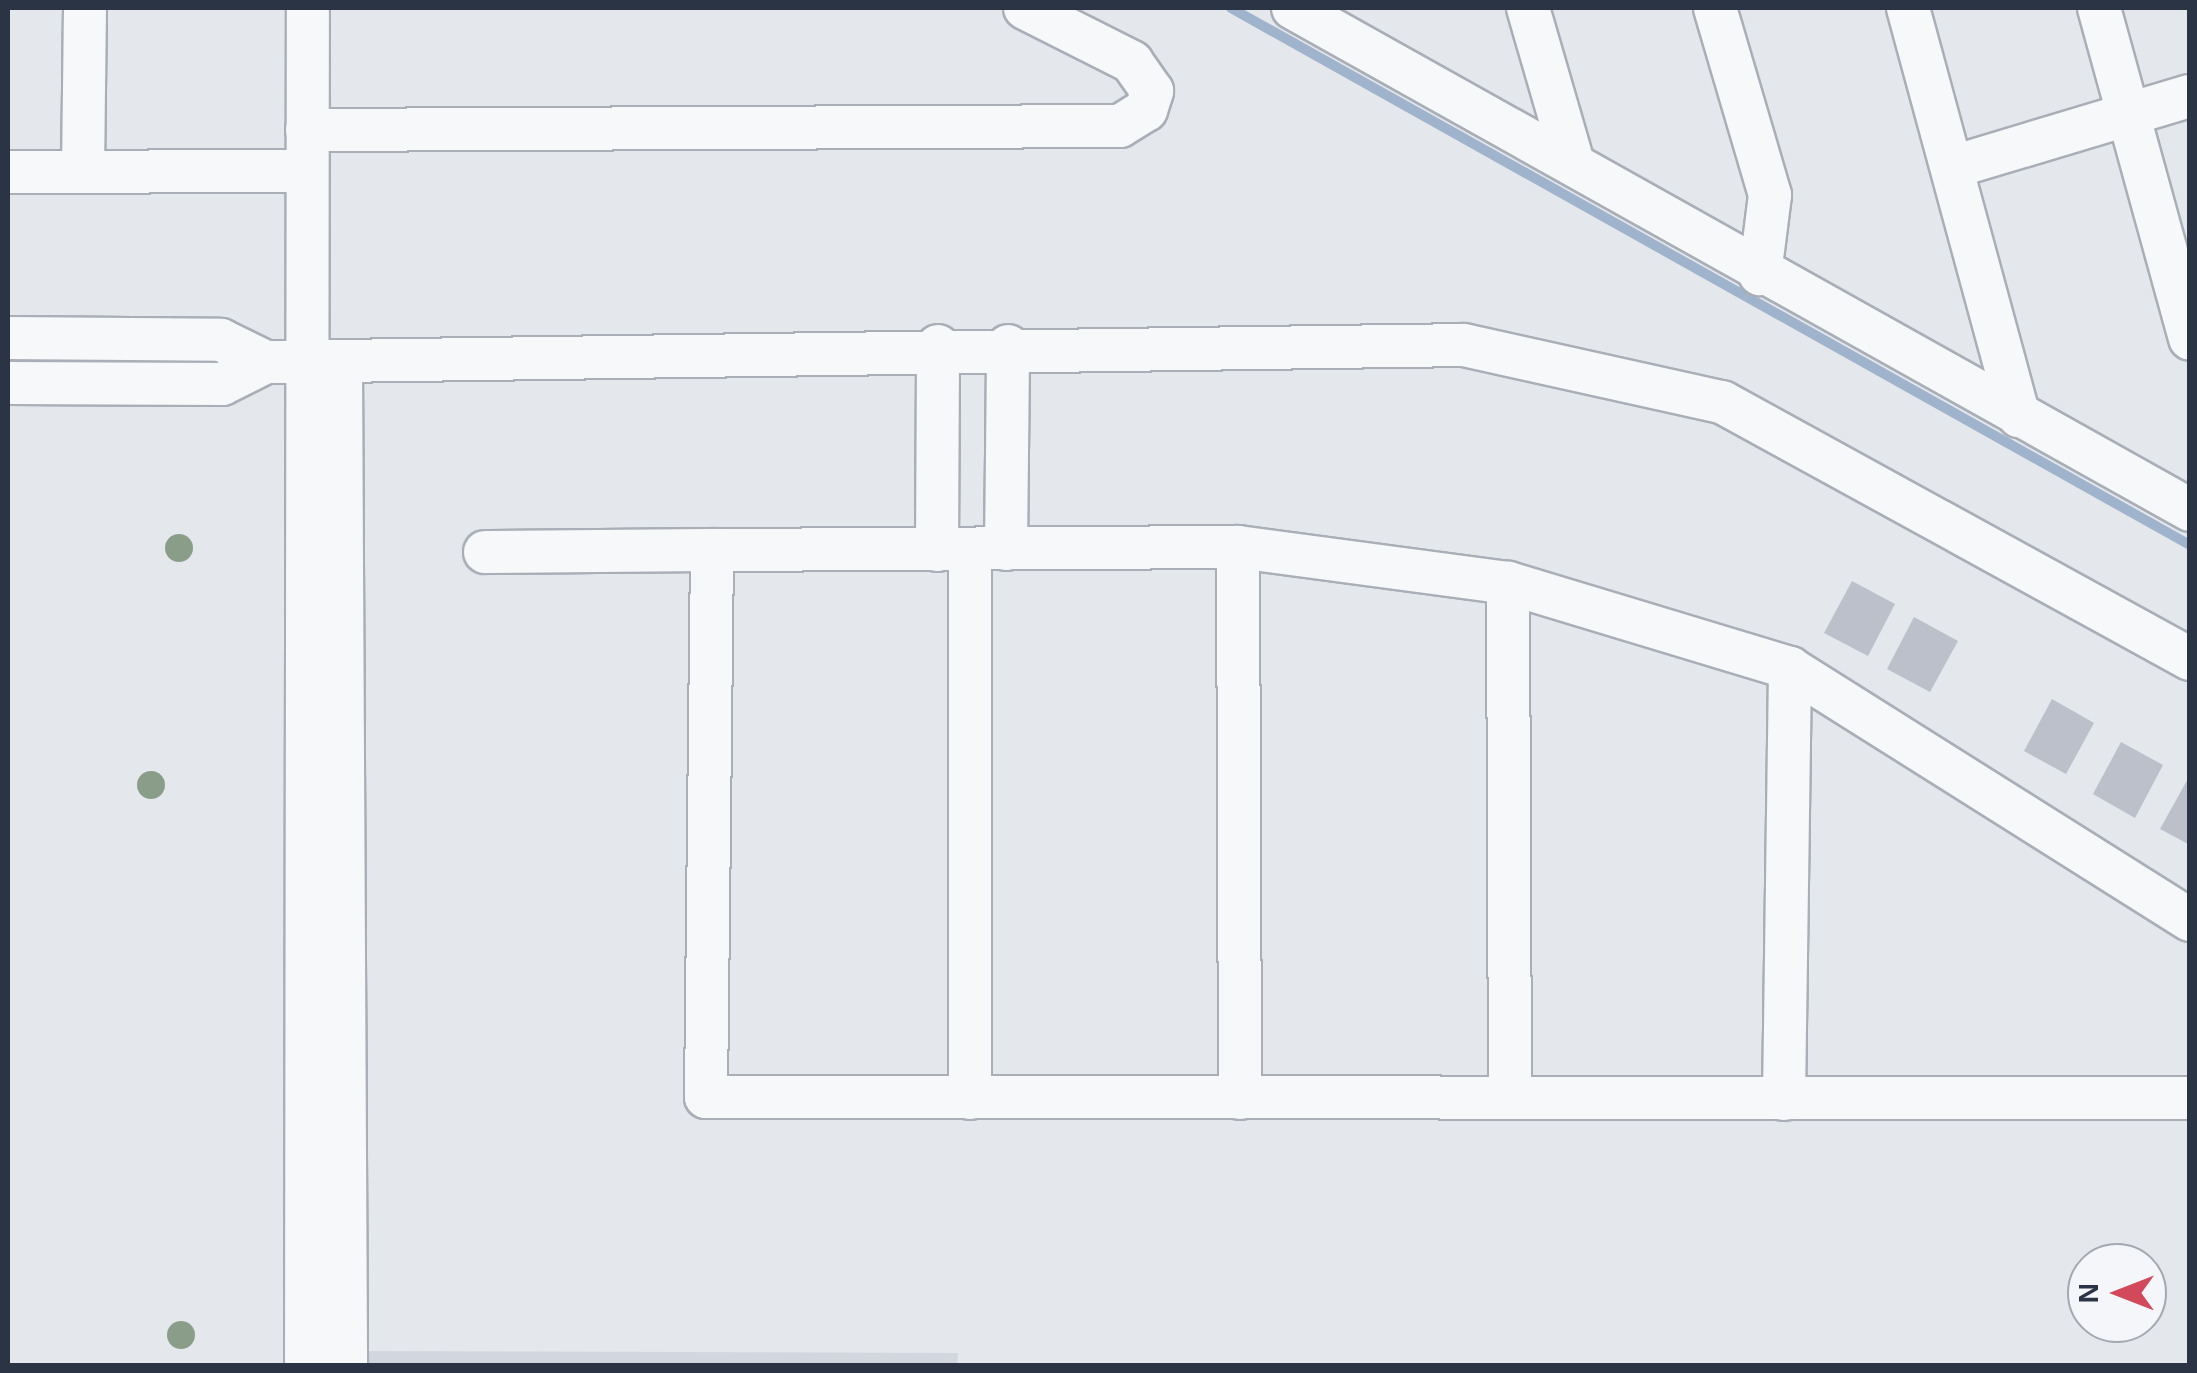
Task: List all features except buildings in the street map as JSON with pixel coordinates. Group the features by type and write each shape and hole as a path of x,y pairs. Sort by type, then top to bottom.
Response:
{"street":[{"path":"84,172 86,8"},
{"path":"306,1366 304,363 308,8"},
{"path":"307,130 1120,126 1146,110 1152,91 1132,62 1025,8"},
{"path":"1293,8 1573,163 1760,274 2190,510"},
{"path":"1528,8 1573,163"},
{"path":"1715,8 1770,195 1760,274"},
{"path":"1908,8 1956,166 2019,416"},
{"path":"2099,8 2190,340"},
{"path":"1956,166 2190,96"},
{"path":"8,172 305,172"},
{"path":"8,338 221,340 304,363"},
{"path":"8,383 222,384 304,363 938,346 1464,345 1722,402 2190,659"},
{"path":"938,346 971,549 970,1098"},
{"path":"971,549 1008,346"},
{"path":"304,363 346,1366"},
{"path":"1238,546 1240,1098"},
{"path":"484,552 1238,546 1508,582 1790,668 2190,920"},
{"path":"712,550 706,1097 2190,1098"},
{"path":"1508,582 1510,1098"},
{"path":"1784,1099 1790,668"}],"shaded area":[{"path":"359,1351 958,1353 957,1366 359,1366"}],"waterway":[{"path":"1231,8 2190,545"}]}
